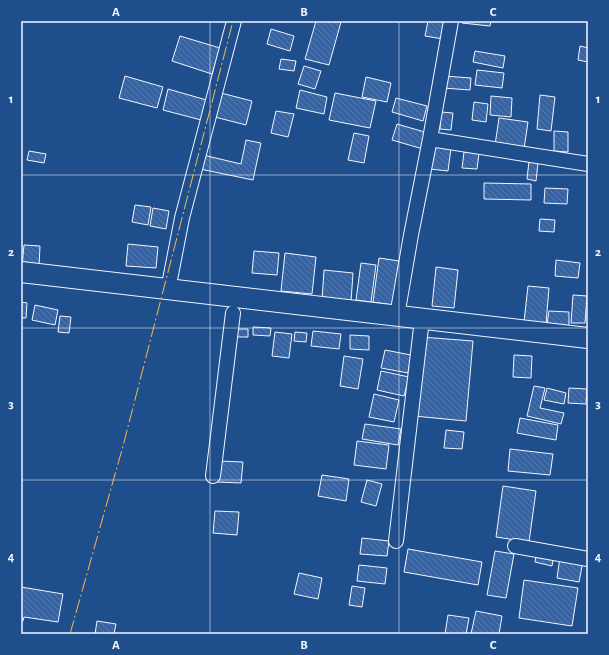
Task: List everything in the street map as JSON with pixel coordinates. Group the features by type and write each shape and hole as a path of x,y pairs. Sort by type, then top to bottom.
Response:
{"street":[{"path":"168,290 182,218 234,21"},
{"path":"397,316 410,235 430,139 451,21"},
{"path":"430,139 588,164"},
{"path":"21,272 588,338"},
{"path":"214,476 233,313"},
{"path":"396,541 422,319"},
{"path":"515,546 588,559"}],"building":[{"path":"316,21 341,22 329,65 305,59"},
{"path":"428,21 445,21 443,39 425,36"},
{"path":"462,21 491,21 490,26 462,23"},
{"path":"271,29 294,36 290,51 267,44"},
{"path":"180,36 220,48 212,74 172,61"},
{"path":"580,46 588,48 588,62 578,60"},
{"path":"475,51 505,56 503,68 473,62"},
{"path":"281,59 296,61 294,71 279,69"},
{"path":"304,66 321,71 315,89 298,84"},
{"path":"477,70 504,73 502,88 475,85"},
{"path":"125,76 163,87 157,108 119,98"},
{"path":"444,76 471,78 470,90 443,88"},
{"path":"366,77 391,83 387,102 362,97"},
{"path":"168,89 210,101 205,121 163,110"},
{"path":"300,90 327,97 324,114 296,108"},
{"path":"217,92 252,101 246,125 211,116"},
{"path":"335,93 376,101 370,128 329,120"},
{"path":"540,95 555,97 551,131 537,129"},
{"path":"491,96 512,98 511,117 490,115"},
{"path":"396,98 427,106 423,121 392,112"},
{"path":"474,102 488,104 486,122 472,120"},
{"path":"276,111 294,114 288,137 271,133"},
{"path":"441,112 453,113 451,130 440,129"},
{"path":"499,118 528,122 524,149 495,145"},
{"path":"397,124 428,133 423,149 392,140"},
{"path":"554,131 568,132 568,152 554,151"},
{"path":"354,133 369,136 364,163 348,160"},
{"path":"246,140 261,143 253,180 200,169 203,155 241,164"},
{"path":"433,146 451,148 448,171 430,169"},
{"path":"29,151 46,154 44,163 27,160"},
{"path":"464,152 479,153 477,169 462,168"},
{"path":"529,161 538,163 536,181 527,179"},
{"path":"484,183 531,184 531,200 484,199"},
{"path":"545,188 568,189 567,204 544,203"},
{"path":"135,205 151,207 148,225 132,222"},
{"path":"153,208 169,211 166,229 150,226"},
{"path":"540,219 555,220 554,232 539,231"},
{"path":"128,244 158,247 156,268 126,266"},
{"path":"24,245 40,246 39,267 22,266"},
{"path":"254,251 279,253 277,275 252,273"},
{"path":"285,253 316,257 312,294 281,291"},
{"path":"379,258 399,261 393,305 373,302"},
{"path":"556,260 580,263 578,278 555,276"},
{"path":"361,263 376,265 371,302 356,300"},
{"path":"436,267 458,270 454,308 432,306"},
{"path":"324,270 353,273 351,302 322,300"},
{"path":"528,286 549,288 546,324 524,322"},
{"path":"573,295 587,296 585,323 571,323"},
{"path":"21,302 27,303 26,318 21,318"},
{"path":"35,305 58,310 55,325 32,320"},
{"path":"549,311 569,312 569,326 547,324"},
{"path":"60,316 71,317 69,333 58,332"},
{"path":"253,327 271,328 270,336 253,335"},
{"path":"235,329 248,329 248,337 235,337"},
{"path":"313,331 341,334 339,349 311,346"},
{"path":"275,332 292,334 289,358 272,356"},
{"path":"295,332 307,333 306,342 294,341"},
{"path":"350,335 369,336 369,350 350,349"},
{"path":"421,337 473,341 466,421 414,416"},
{"path":"385,350 411,355 408,373 381,368"},
{"path":"514,355 532,356 531,378 513,377"},
{"path":"344,356 363,359 358,389 340,386"},
{"path":"381,371 409,377 404,396 377,390"},
{"path":"534,386 545,388 540,408 564,413 561,424 527,416"},
{"path":"547,388 566,393 564,404 544,400"},
{"path":"569,388 587,389 586,404 568,403"},
{"path":"374,394 399,400 394,422 369,417"},
{"path":"520,418 558,425 556,440 517,433"},
{"path":"365,424 401,429 398,445 362,439"},
{"path":"446,430 464,432 462,449 444,448"},
{"path":"357,441 389,445 386,469 354,465"},
{"path":"510,449 553,454 550,475 508,471"},
{"path":"218,461 243,462 241,483 217,482"},
{"path":"322,475 349,479 346,501 318,496"},
{"path":"367,480 382,484 376,506 361,502"},
{"path":"503,486 536,491 529,542 496,537"},
{"path":"215,511 239,512 237,535 213,533"},
{"path":"362,538 389,541 387,556 360,554"},
{"path":"408,549 482,562 478,585 404,572"},
{"path":"495,551 514,554 506,598 487,595"},
{"path":"537,551 554,554 552,566 535,562"},
{"path":"560,557 583,561 579,582 557,578"},
{"path":"359,565 387,568 385,584 357,581"},
{"path":"299,573 322,578 318,599 294,594"},
{"path":"524,580 578,588 572,626 519,618"},
{"path":"352,586 365,588 362,607 349,605"},
{"path":"21,587 63,594 58,622 24,617 23,621 21,621"},
{"path":"476,611 502,616 499,634 471,634"},
{"path":"448,615 469,618 466,634 445,634"},
{"path":"97,621 116,624 114,634 95,634"}],"power":[{"path":"70,634 123,446 233,21"}]}
